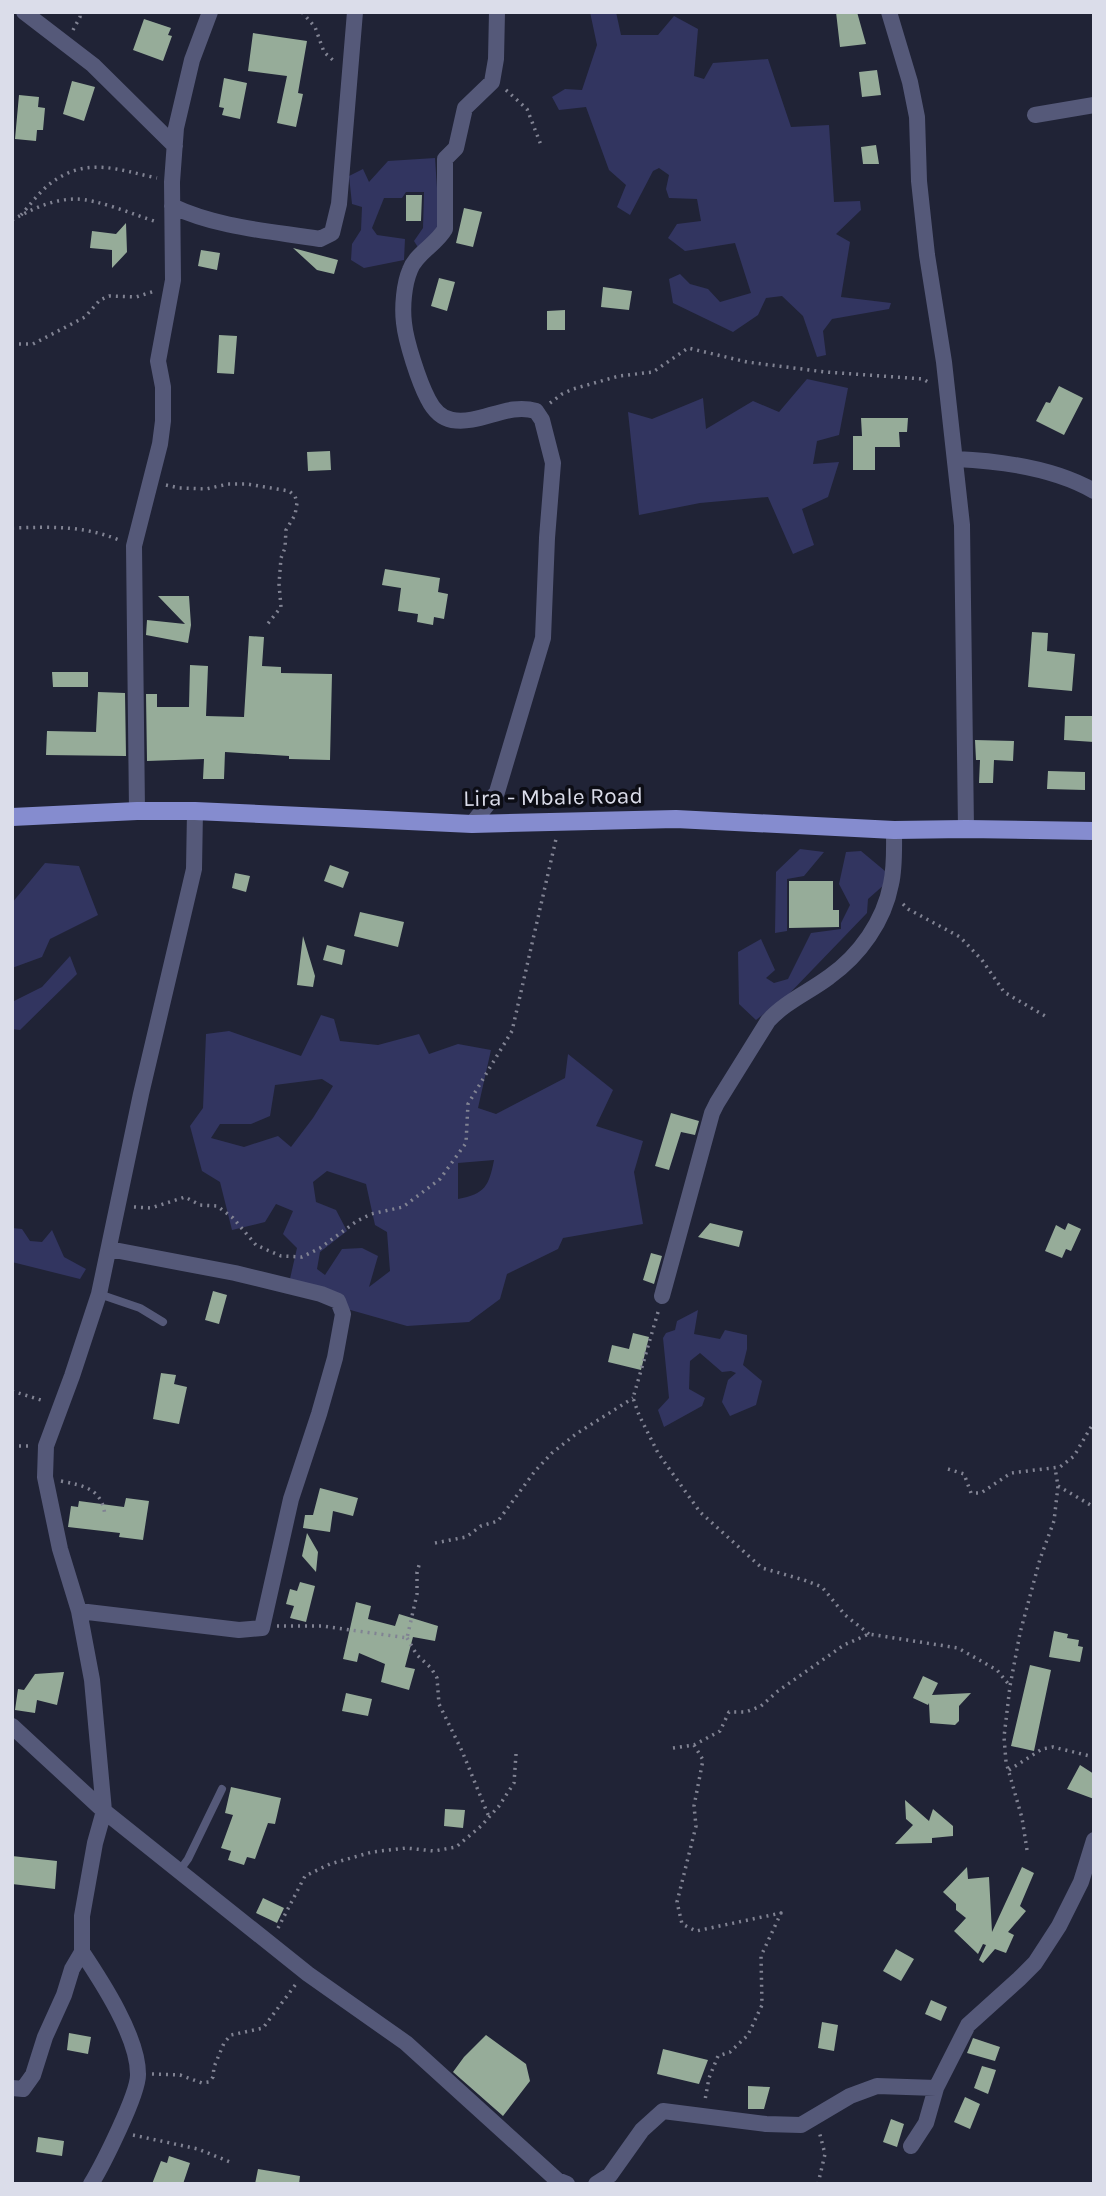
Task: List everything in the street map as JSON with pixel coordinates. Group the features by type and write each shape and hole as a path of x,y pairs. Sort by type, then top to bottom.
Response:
{"main road":[{"name":"Lira - Mbale Road","path":"12,817 195,811 472,824 676,819 894,830 966,828 1094,831"}],"street":[{"path":"137,811 134,546 160,444 163,421 164,402 158,361 173,280 172,182 176,128 184,86 198,39 210,12"},
{"path":"172,206 229,224 320,239 329,236 334,230 339,204 355,12"},
{"path":"472,824 496,792 543,638 553,463 542,420 536,411 515,408 462,420 442,416 427,398 404,322 406,282 413,262 445,229 445,159 456,147 465,108 492,82 496,59 497,12"},
{"path":"889,12 916,110 919,181 927,255 956,459 962,525 966,828"},
{"path":"30,14 93,65 175,146"},
{"path":"1035,115 1071,107 1094,106"},
{"path":"956,459 1003,463 1038,471 1079,483 1094,491"},
{"path":"12,2088 23,2089 33,2075 48,2028 64,1995 72,1969 82,1952 82,1916 104,1811 93,1692 79,1611 60,1549 45,1477 46,1446 99,1293 141,1094 194,869 195,811"},
{"path":"662,1296 717,1103 777,1011 829,977 857,953 872,932 888,897 892,881 894,830"},
{"path":"79,1611 239,1630 262,1628 291,1499 331,1371 341,1329 342,1309 338,1301 321,1294 235,1273 109,1248"},
{"path":"12,1726 104,1811 308,1974 407,2043 557,2180 567,2184"},
{"path":"911,2146 926,2123 936,2088 968,2025 1019,1979 1046,1947 1059,1926 1081,1882 1094,1840"},
{"path":"82,1952 119,2013 134,2051 139,2076 134,2095 91,2184"},
{"path":"596,2184 610,2175 642,2130 663,2111 801,2126 850,2096 877,2086 936,2088"}],"lane":[{"path":"99,1293 140,1308 163,1322"},
{"path":"180,1870 188,1860 222,1789"}],"path":[{"path":"302,12 315,27 324,51 338,64 349,68"},
{"path":"492,82 527,108 541,145"},
{"path":"21,215 51,183 84,166 109,168 172,182"},
{"path":"12,220 39,205 77,199 172,227"},
{"path":"12,344 33,344 85,317 100,300 109,296 136,297 152,293 173,280"},
{"path":"536,411 573,389 619,376 653,372 688,348 747,362 825,372 923,379 948,399"},
{"path":"151,481 180,488 206,489 228,484 247,484 289,491 295,496 295,515 286,530 285,548 281,558 281,607 265,626"},
{"path":"12,528 57,527 98,531 134,546"},
{"path":"118,1206 151,1208 186,1197 200,1205 216,1206 233,1218 256,1245 281,1256 302,1256 320,1248 358,1220 371,1214 403,1207 440,1180 466,1143 468,1104 513,1031 560,822"},
{"path":"892,881 895,896 908,909 960,937 982,960 1003,992 1045,1016"},
{"path":"662,1296 633,1398 659,1452 700,1512 762,1568 822,1587 845,1615 869,1634 958,1648 996,1670 1010,1686"},
{"path":"12,1391 60,1404"},
{"path":"435,1543 466,1537 481,1526 498,1521 535,1471 552,1453 576,1434 633,1398"},
{"path":"948,1469 964,1474 971,1493 981,1493 1011,1474 1060,1466 1074,1456 1094,1422"},
{"path":"1027,1850 1022,1818 1006,1762 1004,1737 1020,1633 1040,1559 1054,1521 1058,1486 1055,1468"},
{"path":"45,1477 91,1490 104,1503 105,1517"},
{"path":"1058,1486 1094,1507"},
{"path":"420,1562 417,1594 407,1638 417,1655 437,1678 439,1704 489,1817"},
{"path":"262,1628 323,1626 407,1638"},
{"path":"673,1748 694,1745 720,1731 729,1712 746,1712 761,1706 844,1645 869,1634"},
{"path":"694,1745 702,1760 695,1807 696,1826 677,1902 682,1924 696,1931 781,1913 761,1956 762,2005 748,2035 730,2052 718,2056 709,2078 702,2116"},
{"path":"1009,1770 1042,1749 1053,1747 1094,1756"},
{"path":"271,1942 305,1876 330,1864 372,1852 406,1849 434,1851 456,1847 489,1817 514,1783 516,1754"},
{"path":"139,2076 180,2075 202,2083 209,2082 224,2043 231,2035 264,2028 288,1993 308,1974"},
{"path":"815,2117 825,2154 818,2184"},
{"path":"117,2132 198,2149 230,2162"}],"shaded area":[{"path":"590,12 616,12 621,35 658,35 674,16 698,29 694,76 704,79 713,63 768,59 791,127 829,125 834,202 860,201 861,210 836,234 850,242 841,297 891,303 889,309 832,319 823,331 826,355 817,357 803,316 782,296 766,298 758,315 733,332 673,303 669,279 680,274 690,284 708,289 720,302 751,293 735,243 685,251 668,238 677,224 701,221 697,199 669,198 666,189 669,175 659,168 653,171 630,215 617,207 626,185 609,170 586,107 559,110 552,97 565,89 582,90 597,45"},
{"path":"435,158 440,232 419,249 414,241 423,228 424,192 406,192 402,198 384,198 372,228 377,235 405,239 404,260 364,268 351,260 352,244 361,230 362,207 352,204 349,176 363,169 369,182 388,161"},
{"path":"807,379 848,388 839,435 817,441 813,464 839,462 828,497 802,509 814,545 793,554 768,497 700,503 639,515 628,412 652,419 703,398 706,429 753,401 779,412"},
{"path":"800,849 824,852 804,876 787,879 787,931 775,933 776,872"},
{"path":"861,851 885,871 885,884 868,899 867,913 787,996 756,1020 739,1004 738,952 761,939 775,970 766,978 774,983 788,979 811,933 841,929 841,923 850,905 839,884 846,852"},
{"path":"45,863 79,866 98,915 50,939 42,957 12,968 12,903"},
{"path":"70,956 77,974 20,1030 12,1029 12,1002 42,987"},
{"path":"321,1015 334,1019 340,1041 378,1045 419,1034 429,1054 458,1044 491,1050 478,1108 496,1114 565,1078 568,1054 613,1090 596,1126 643,1141 634,1172 643,1224 563,1238 558,1249 507,1274 500,1299 469,1322 407,1326 287,1292 297,1248 283,1234 293,1211 276,1204 265,1222 232,1230 220,1182 202,1171 190,1126 203,1108 206,1034 229,1031 301,1056","holes":["322,1079 333,1086 291,1147 278,1136 244,1147 211,1138 220,1124 251,1124 270,1116 275,1085","494,1160 484,1187 474,1194 458,1199 458,1163","327,1171 366,1184 375,1225 387,1232 390,1271 369,1287 378,1256 362,1248 342,1249 325,1275 317,1269 320,1252 347,1231 336,1210 316,1202 313,1182"]},
{"path":"12,1228 22,1229 30,1241 42,1242 52,1230 64,1257 86,1269 80,1279 12,1262"},
{"path":"698,1310 694,1334 720,1339 725,1330 747,1335 743,1365 762,1381 756,1405 730,1416 722,1402 728,1380 736,1373 722,1372 700,1353 690,1361 689,1389 705,1398 702,1406 664,1427 658,1410 669,1398 663,1338 666,1333 675,1330 677,1321"}],"building":[{"path":"836,12 857,12 866,44 840,47"},
{"path":"144,19 171,28 168,35 172,36 163,61 133,50"},
{"path":"253,33 307,41 298,93 303,94 296,127 277,123 287,76 248,71"},
{"path":"877,70 881,95 862,97 859,72"},
{"path":"224,78 247,83 240,119 222,115 224,108 219,107"},
{"path":"72,81 95,87 84,121 63,114"},
{"path":"19,95 39,97 38,107 45,108 43,130 37,130 36,141 15,139"},
{"path":"876,145 879,164 863,164 861,147"},
{"path":"406,195 422,195 421,221 406,221"},
{"path":"464,208 482,212 473,247 456,243"},
{"path":"126,223 127,252 112,268 112,250 90,248 92,231 116,234"},
{"path":"293,248 338,260 334,274 317,270"},
{"path":"201,250 220,253 217,270 198,266"},
{"path":"439,278 455,282 447,311 431,306"},
{"path":"603,287 632,291 629,310 601,307"},
{"path":"565,310 565,330 547,330 547,311"},
{"path":"219,335 237,336 234,374 217,373"},
{"path":"1059,386 1083,398 1064,435 1036,421"},
{"path":"861,418 908,418 907,432 899,432 900,447 875,447 875,470 853,470 853,436 862,436"},
{"path":"330,451 331,470 308,471 307,452"},
{"path":"385,569 440,578 438,592 448,594 444,619 434,617 433,625 417,622 418,614 398,611 401,588 382,585"},
{"path":"158,596 189,596 191,625 188,643 146,635 147,620 185,624"},
{"path":"1032,632 1048,633 1047,651 1075,654 1072,691 1028,687"},
{"path":"249,636 264,637 262,666 281,667 281,673 332,674 330,760 289,759 289,756 225,752 224,779 203,779 204,759 147,761 146,694 157,694 157,707 189,707 190,665 208,666 206,716 244,717"},
{"path":"52,672 88,672 88,687 53,687"},
{"path":"98,692 125,693 126,756 46,755 47,731 96,732"},
{"path":"1065,716 1094,716 1094,742 1064,740"},
{"path":"975,740 1014,741 1013,761 994,760 993,783 979,783 980,760 976,760"},
{"path":"1048,771 1085,772 1085,790 1047,789"},
{"path":"330,865 349,872 343,888 324,881"},
{"path":"235,873 250,876 246,892 232,888"},
{"path":"789,881 833,881 833,910 839,910 839,927 789,928"},
{"path":"360,912 404,922 398,947 354,936"},
{"path":"303,936 315,976 313,987 297,985"},
{"path":"327,945 345,950 342,965 323,960"},
{"path":"671,1113 699,1121 695,1135 681,1132 669,1170 655,1166"},
{"path":"710,1223 743,1231 739,1247 698,1237"},
{"path":"1068,1223 1081,1229 1071,1251 1066,1249 1062,1258 1045,1251 1056,1225 1065,1230"},
{"path":"651,1253 662,1256 654,1284 643,1280"},
{"path":"213,1291 227,1295 219,1324 205,1320"},
{"path":"633,1333 649,1337 641,1370 608,1362 612,1345 629,1349"},
{"path":"161,1373 176,1375 174,1384 187,1387 179,1424 153,1419"},
{"path":"320,1488 358,1498 353,1516 333,1511 330,1532 303,1528 305,1515 313,1515"},
{"path":"126,1498 149,1501 143,1540 119,1537 120,1533 68,1527 71,1506 78,1507 79,1501 124,1507"},
{"path":"307,1533 318,1552 316,1572 302,1556"},
{"path":"300,1582 315,1586 306,1622 290,1618 294,1606 286,1604 290,1589 297,1591"},
{"path":"356,1602 371,1606 368,1619 395,1626 399,1614 438,1626 435,1641 413,1637 405,1667 415,1669 409,1690 381,1682 385,1664 359,1653 357,1662 343,1659"},
{"path":"1054,1631 1068,1634 1067,1638 1079,1640 1078,1646 1083,1647 1080,1662 1049,1657"},
{"path":"1030,1665 1051,1670 1034,1751 1011,1746"},
{"path":"64,1672 57,1705 37,1700 35,1713 15,1710 18,1689 24,1690 35,1674"},
{"path":"923,1676 938,1683 932,1695 971,1693 959,1706 959,1721 955,1725 930,1723 929,1703 928,1705 913,1698"},
{"path":"346,1693 372,1699 368,1716 342,1711"},
{"path":"1080,1765 1094,1774 1094,1799 1067,1789"},
{"path":"231,1787 281,1798 275,1824 268,1823 255,1859 247,1857 244,1865 228,1860 231,1851 221,1848 233,1815 225,1813"},
{"path":"905,1800 929,1821 933,1809 953,1826 953,1836 932,1838 932,1843 895,1844 913,1825 906,1819"},
{"path":"445,1809 465,1810 463,1828 444,1826"},
{"path":"12,1856 57,1861 55,1889 12,1884"},
{"path":"967,1867 968,1879 989,1877 992,1932 1022,1867 1034,1873 1020,1906 1026,1911 1008,1932 1014,1935 1006,1953 995,1949 983,1963 979,1960 986,1945 983,1944 978,1954 954,1931 966,1918 956,1910 956,1904 943,1892"},
{"path":"263,1898 284,1908 277,1923 256,1913"},
{"path":"896,1949 914,1959 901,1981 883,1971"},
{"path":"931,2000 947,2007 941,2021 925,2014"},
{"path":"822,2022 838,2025 834,2051 818,2048"},
{"path":"69,2033 91,2037 88,2054 67,2050"},
{"path":"486,2035 526,2064 530,2081 503,2116 453,2072"},
{"path":"973,2038 1000,2047 995,2061 967,2053"},
{"path":"663,2049 708,2060 699,2084 657,2074"},
{"path":"982,2066 996,2070 988,2094 974,2088"},
{"path":"748,2086 770,2087 764,2109 748,2109"},
{"path":"965,2097 980,2104 970,2129 954,2122"},
{"path":"891,2119 904,2124 897,2147 883,2142"},
{"path":"38,2137 64,2141 62,2156 36,2152"},
{"path":"169,2156 190,2163 183,2184 152,2184 161,2161 167,2163"},
{"path":"258,2169 300,2176 299,2184 255,2184"}]}
